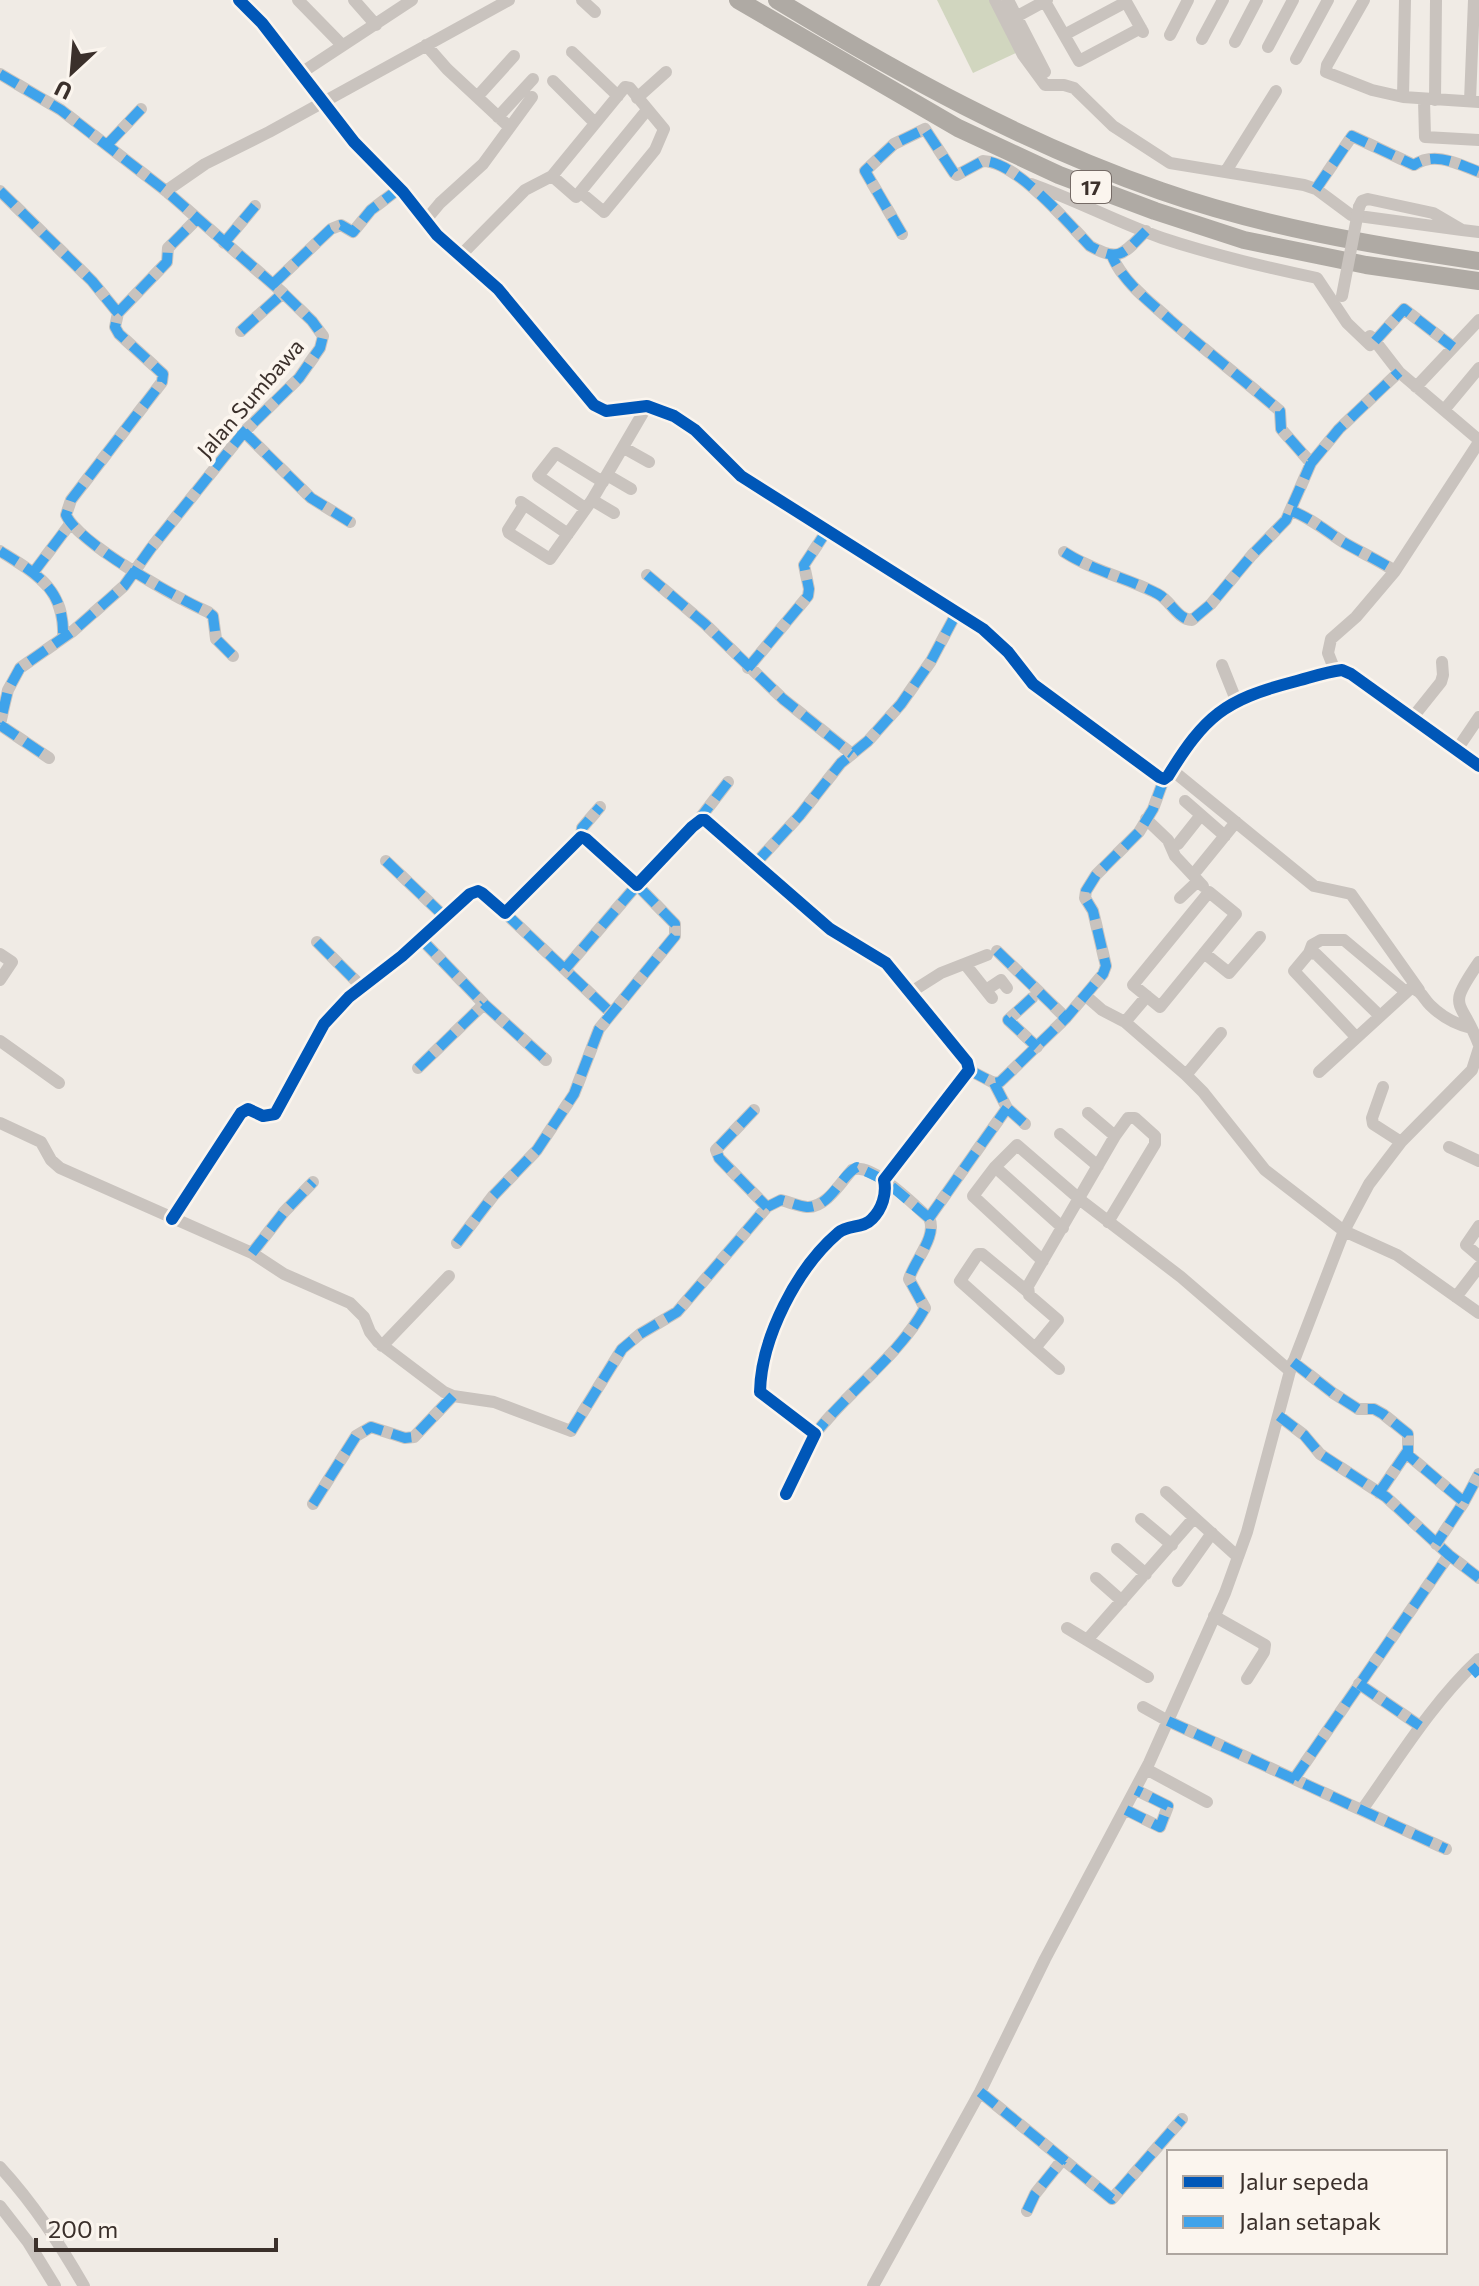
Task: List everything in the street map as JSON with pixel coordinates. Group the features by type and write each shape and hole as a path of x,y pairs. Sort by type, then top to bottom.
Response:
{"highway":[{"name":"17","path":"738,0 958,128 1073,180 1244,240 1366,265 1479,281"},
{"name":"17","path":"777,0 966,108 1069,156 1161,191 1245,217 1364,244 1479,261"}],"street":[{"path":"239,0 262,23 354,142 400,188 425,221 498,289 594,405 606,411 647,406 674,416 695,430 741,476 995,639 1039,689 1236,822 1314,886 1351,894 1413,991"},
{"path":"298,0 342,45"},
{"path":"354,0 376,25"},
{"path":"166,191 205,164 509,0"},
{"path":"582,0 595,12"},
{"path":"995,0 1011,20"},
{"path":"1008,0 1011,20 1033,72 1046,81 1074,88 1113,126 1170,163 1316,189 1351,215 1479,232"},
{"path":"1011,20 1046,0 1064,35 1079,61 1142,30 1130,2 1064,35"},
{"path":"1170,35 1188,0"},
{"path":"1202,39 1223,0"},
{"path":"1235,42 1257,0"},
{"path":"1268,47 1293,0"},
{"path":"1296,59 1328,0"},
{"path":"1364,0 1326,72 1372,90 1403,97 1474,101 1474,0"},
{"path":"1403,97 1405,0"},
{"path":"1436,0 1425,137 1479,140"},
{"path":"301,73 408,1"},
{"path":"426,45 501,120 533,79"},
{"path":"572,52 618,96"},
{"path":"477,97 514,56"},
{"path":"637,98 666,72"},
{"name":"Jalan Sumbawa","path":"0,725 14,676 31,659 63,638 115,595 244,432 299,378 323,342 321,331 278,288 166,191 61,110 2,79"},
{"path":"553,81 595,123"},
{"path":"461,255 525,190 552,176 625,87 630,88 664,129 655,150 604,212 580,192"},
{"path":"1226,171 1276,91"},
{"path":"425,221 483,164 532,97"},
{"path":"108,144 141,109"},
{"path":"552,176 576,197 647,110"},
{"path":"902,234 865,171 881,153 906,136 925,129 957,175 983,161 989,161 1031,184 1146,231 1255,265 1317,278 1347,323 1370,345 1404,309 1453,347"},
{"path":"1316,189 1352,136 1414,165 1422,160 1446,159 1479,172"},
{"path":"1031,184 1090,246 1112,256 1121,255 1146,231"},
{"path":"241,331 331,229 341,225 353,232 371,210 400,188"},
{"path":"0,191 92,281 118,313"},
{"path":"1335,671 1328,653 1331,639 1356,617 1395,571 1479,441 1399,372 1375,341 1343,309 1342,296 1359,207 1362,201 1368,199 1433,213 1462,230"},
{"path":"224,243 255,206"},
{"path":"197,219 168,248 167,262 118,313 116,330 164,377 71,500 66,515 70,524 157,587 213,616 216,639 233,656"},
{"path":"1112,256 1130,282 1158,309 1280,411 1281,429 1311,463"},
{"path":"1416,387 1479,320"},
{"path":"1444,410 1479,368"},
{"path":"1064,552 1081,563 1162,596 1184,619 1192,620 1211,604 1292,511 1311,463 1339,429 1399,372"},
{"path":"568,534 522,504 508,530 550,559 568,534 605,478 647,406"},
{"path":"244,432 311,498 350,522"},
{"path":"624,448 649,462"},
{"path":"614,513 588,504 538,476 556,453 631,489"},
{"path":"1292,511 1395,571"},
{"path":"33,573 70,524"},
{"path":"748,668 808,596 804,565 826,532"},
{"path":"0,551 33,573 58,599 63,638"},
{"path":"647,575 705,624 748,668 852,754"},
{"path":"755,864 800,815 836,768 868,741 901,704 931,661 956,614"},
{"path":"1413,717 1441,682 1442,662"},
{"path":"1222,665 1236,700"},
{"path":"994,1083 1000,1082 1066,1018 1086,996 1106,966 1093,911 1085,898 1086,891 1096,875 1139,832 1168,774 1210,719 1236,700 1335,671 1347,672 1479,766"},
{"path":"1456,751 1479,717"},
{"path":"0,725 49,758"},
{"path":"565,969 637,885 697,822 728,782"},
{"path":"1185,801 1225,836"},
{"path":"505,913 581,837 582,828 600,807"},
{"path":"1178,844 1201,815"},
{"path":"1146,819 1168,840 1175,856 1199,879"},
{"path":"697,822 705,820 710,823 830,929 886,963 967,1062 969,1070 994,1083 1007,1108 1025,1124"},
{"path":"1180,898 1199,879 1236,822"},
{"path":"457,1243 493,1196 542,1143 574,1094 596,1036 676,932 669,916 581,837"},
{"path":"386,861 445,917"},
{"path":"172,1219 241,1113 248,1109 263,1116 275,1114 318,1033 361,986 421,939 470,894 478,891 505,913 611,1013"},
{"path":"1209,892 1236,914 1204,953 1160,1007 1133,985 1209,892"},
{"path":"1204,953 1229,973 1260,937"},
{"path":"421,939 484,1004 546,1060"},
{"path":"1356,1037 1294,971 1312,945 1321,940 1344,940 1455,1024 1471,1028"},
{"path":"317,942 361,986"},
{"path":"909,989 992,953 1066,1018"},
{"path":"1309,953 1316,954 1379,1015"},
{"path":"0,954 12,962 0,980"},
{"path":"873,2286 980,2092 1045,1959 1126,1810 1168,1721 1238,1557 1291,1367 1344,1231 1369,1184 1401,1142 1476,1071 1479,1047 1458,997 1479,962"},
{"path":"965,964 989,994 1001,980 1007,988"},
{"path":"1319,1072 1379,1015 1413,991"},
{"path":"1086,996 1102,1010 1125,1022 1186,1075 1265,1170 1344,1231 1397,1255 1479,1313"},
{"path":"1125,1022 1147,996"},
{"path":"1032,998 1008,1020 1037,1047"},
{"path":"418,1068 484,1004"},
{"path":"1186,1075 1221,1033"},
{"path":"0,1041 59,1083"},
{"path":"815,1434 760,1392 766,1357 778,1318 799,1279 816,1257 843,1229 872,1219 884,1198 884,1180 969,1070"},
{"path":"1383,1087 1372,1118 1373,1124 1401,1142"},
{"path":"929,1218 1007,1108"},
{"path":"754,1110 716,1150 719,1158 767,1207"},
{"path":"1088,1113 1115,1136"},
{"path":"1027,1291 1115,1136 1131,1117 1156,1140 1108,1222"},
{"path":"0,1123 38,1140 56,1166 252,1253 284,1274 356,1307 373,1337 382,1346 440,1389 453,1396 494,1402 571,1431 622,1349 677,1312 767,1207 781,1200 814,1206 857,1167 884,1180 932,1224 931,1234 909,1279 924,1311 885,1360 815,1434 786,1494"},
{"path":"1060,1134 1098,1166"},
{"path":"1043,1261 973,1196 1015,1146 1020,1146 1108,1222 1291,1367 1358,1409 1374,1409 1383,1414 1408,1434 1407,1452 1379,1493"},
{"path":"1449,1147 1479,1161"},
{"path":"995,1167 1063,1228"},
{"path":"252,1253 284,1212 313,1182"},
{"path":"1479,1226 1466,1245 1479,1256"},
{"path":"1035,1348 1058,1320 1027,1291 982,1254 978,1254 960,1281 1035,1348 1059,1369"},
{"path":"1456,1297 1479,1267"},
{"path":"382,1346 449,1276"},
{"path":"313,1504 356,1436 371,1427 405,1438 414,1437 453,1396"},
{"path":"1279,1416 1304,1435 1320,1454 1379,1493 1479,1578"},
{"path":"1407,1452 1464,1502"},
{"path":"1436,1544 1479,1474"},
{"path":"1166,1492 1238,1557"},
{"path":"1087,1640 1194,1518"},
{"path":"1141,1519 1172,1545"},
{"path":"1178,1581 1212,1533"},
{"path":"1117,1549 1146,1574"},
{"path":"1294,1779 1449,1555"},
{"path":"1096,1578 1122,1601"},
{"path":"1214,1616 1265,1645 1247,1679"},
{"path":"1067,1628 1148,1677"},
{"path":"1362,1810 1420,1726 1476,1667"},
{"path":"1359,1684 1420,1726"},
{"path":"1143,1707 1446,1849"},
{"path":"1146,1769 1207,1802"},
{"path":"1126,1810 1160,1827 1168,1806 1136,1790"},
{"path":"980,2092 1112,2199 1163,2152 1182,2119"},
{"path":"1027,2211 1035,2194 1063,2159"},
{"path":"0,2167 27,2196 84,2286"},
{"path":"0,2206 28,2242 55,2286"}],"green space":[{"path":"937,0 993,0 1018,52 973,73"}],"marked path":[{"path":"0,74 61,110 166,191 283,293 323,336 320,348 299,378 244,432 124,586 73,631 20,668 8,690 0,724"},
{"path":"108,144 141,109"},
{"path":"902,234 865,171 894,144 925,129 954,173 957,175 983,161 1011,171 1041,195 1090,246 1100,251 1115,255 1121,253 1146,231"},
{"path":"1316,189 1352,136 1414,165 1438,159 1479,172"},
{"path":"273,284 331,229 341,225 353,232 371,210 400,188"},
{"path":"0,191 92,281 118,313 115,327 119,334 163,374 162,382 71,500 66,515 75,527 108,555 213,616 216,639 233,656"},
{"path":"224,243 255,206"},
{"path":"118,313 167,262 168,248 197,219"},
{"path":"1064,552 1158,594 1182,616 1192,620 1211,604 1286,520 1311,463 1281,429 1280,411 1146,299 1130,283 1112,256"},
{"path":"241,331 283,293"},
{"path":"1375,341 1404,309 1453,347"},
{"path":"1311,463 1339,429 1399,372"},
{"path":"244,432 311,498 350,522"},
{"path":"1292,511 1395,571"},
{"path":"33,573 70,524"},
{"path":"748,668 808,596 804,565 826,532"},
{"path":"0,551 37,576 54,595 62,621 63,638"},
{"path":"647,575 705,624 783,699 852,754"},
{"path":"755,864 800,815 841,763 868,741 901,704 931,661 956,614"},
{"path":"0,725 49,758"},
{"path":"969,1070 994,1083 1000,1082 1066,1018 1103,974 1106,966 1093,911 1085,898 1086,891 1096,875 1139,832 1153,809 1164,779"},
{"path":"697,822 728,782"},
{"path":"581,837 582,828 600,807"},
{"path":"386,861 445,917"},
{"path":"457,1243 493,1196 537,1150 574,1094 599,1029 675,936 675,924 637,885 565,969"},
{"path":"505,913 611,1013"},
{"path":"421,939 484,1004 546,1060"},
{"path":"317,942 361,986"},
{"path":"997,951 1066,1018"},
{"path":"1032,998 1008,1020 1037,1047"},
{"path":"418,1068 484,1004"},
{"path":"994,1083 1007,1108 1025,1124"},
{"path":"929,1218 1007,1108"},
{"path":"754,1110 716,1150 719,1158 767,1207"},
{"path":"571,1431 622,1349 677,1312 767,1207 781,1200 815,1206 857,1167 884,1180 929,1218 928,1240 909,1279 925,1308 901,1342 815,1434"},
{"path":"252,1253 284,1212 313,1182"},
{"path":"1293,1362 1358,1409 1374,1409 1408,1434 1408,1455 1464,1502 1436,1544"},
{"path":"313,1504 356,1436 371,1427 405,1438 414,1437 453,1396"},
{"path":"1279,1416 1304,1435 1320,1454 1386,1497 1479,1578"},
{"path":"1379,1493 1407,1452"},
{"path":"1464,1502 1479,1474"},
{"path":"1294,1779 1449,1555"},
{"path":"1471,1666 1479,1675"},
{"path":"1359,1684 1420,1726"},
{"path":"1168,1721 1446,1849"},
{"path":"1126,1810 1160,1827 1168,1806 1136,1790"},
{"path":"980,2092 1112,2199 1182,2119"},
{"path":"1027,2211 1035,2194 1063,2159"}],"cycle path":[{"path":"239,0 262,23 354,142 403,192 437,235 498,289 594,405 606,411 647,406 674,416 695,430 741,476 983,629 1008,652 1033,684 1159,777 1164,779 1168,776 1193,739 1218,713 1233,704 1269,689 1342,670 1479,766"},
{"path":"172,1219 241,1113 248,1109 263,1116 275,1114 324,1024 349,997 402,956 470,894 482,893 505,913 581,837 637,885 692,827 705,820 830,929 886,963 967,1062 969,1070 884,1180 884,1196 876,1215 864,1224 842,1230 823,1248 796,1284 774,1327 762,1371 760,1392 815,1434 786,1494"}]}
